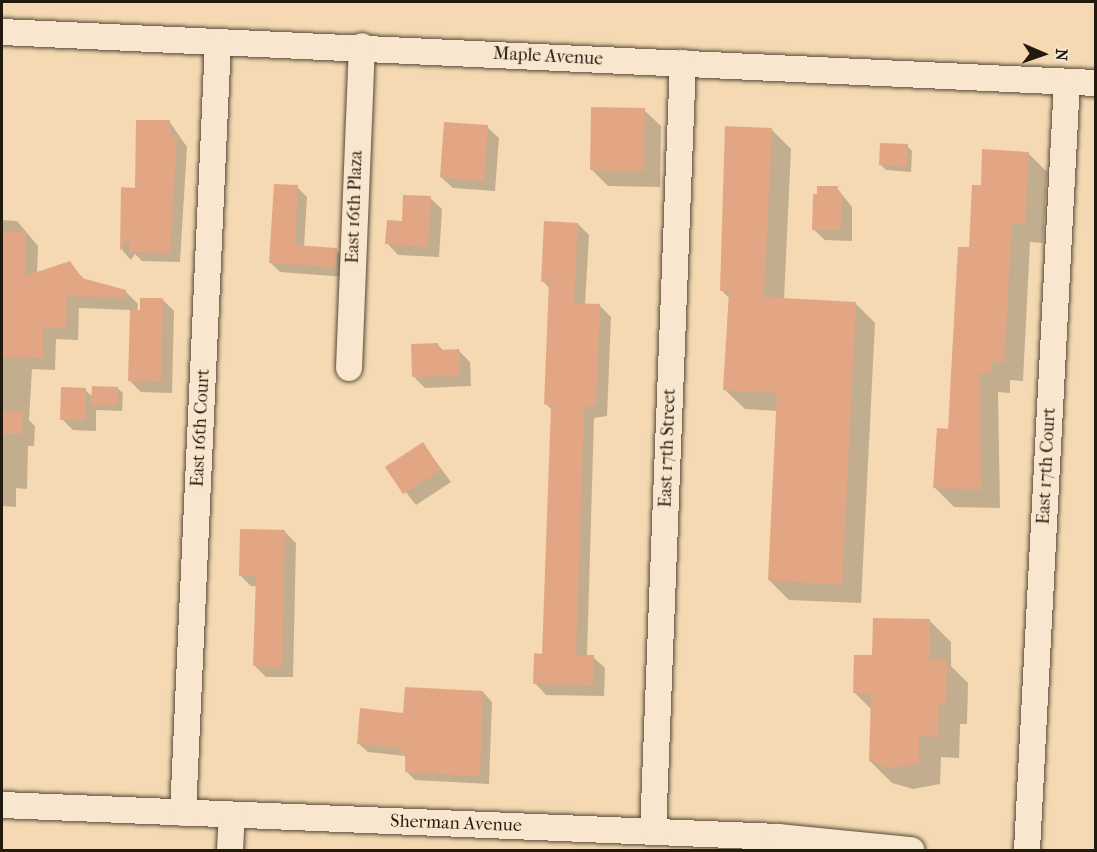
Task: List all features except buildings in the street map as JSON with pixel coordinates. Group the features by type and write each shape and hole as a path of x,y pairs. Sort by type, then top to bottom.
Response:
{"street":[{"name":"Maple Avenue","path":"2,32 218,43 362,46 1095,83"},
{"name":"East 16th Court","path":"183,813 218,43"},
{"name":"East 16th Plaza","path":"349,368 362,46"},
{"name":"East 17th Street","path":"652,832 683,63"},
{"name":"East 17th Court","path":"1027,850 1068,82"},
{"name":"Sherman Avenue","path":"2,805 652,832 686,842 778,837 911,850"},
{"path":"230,850 232,815"}]}
